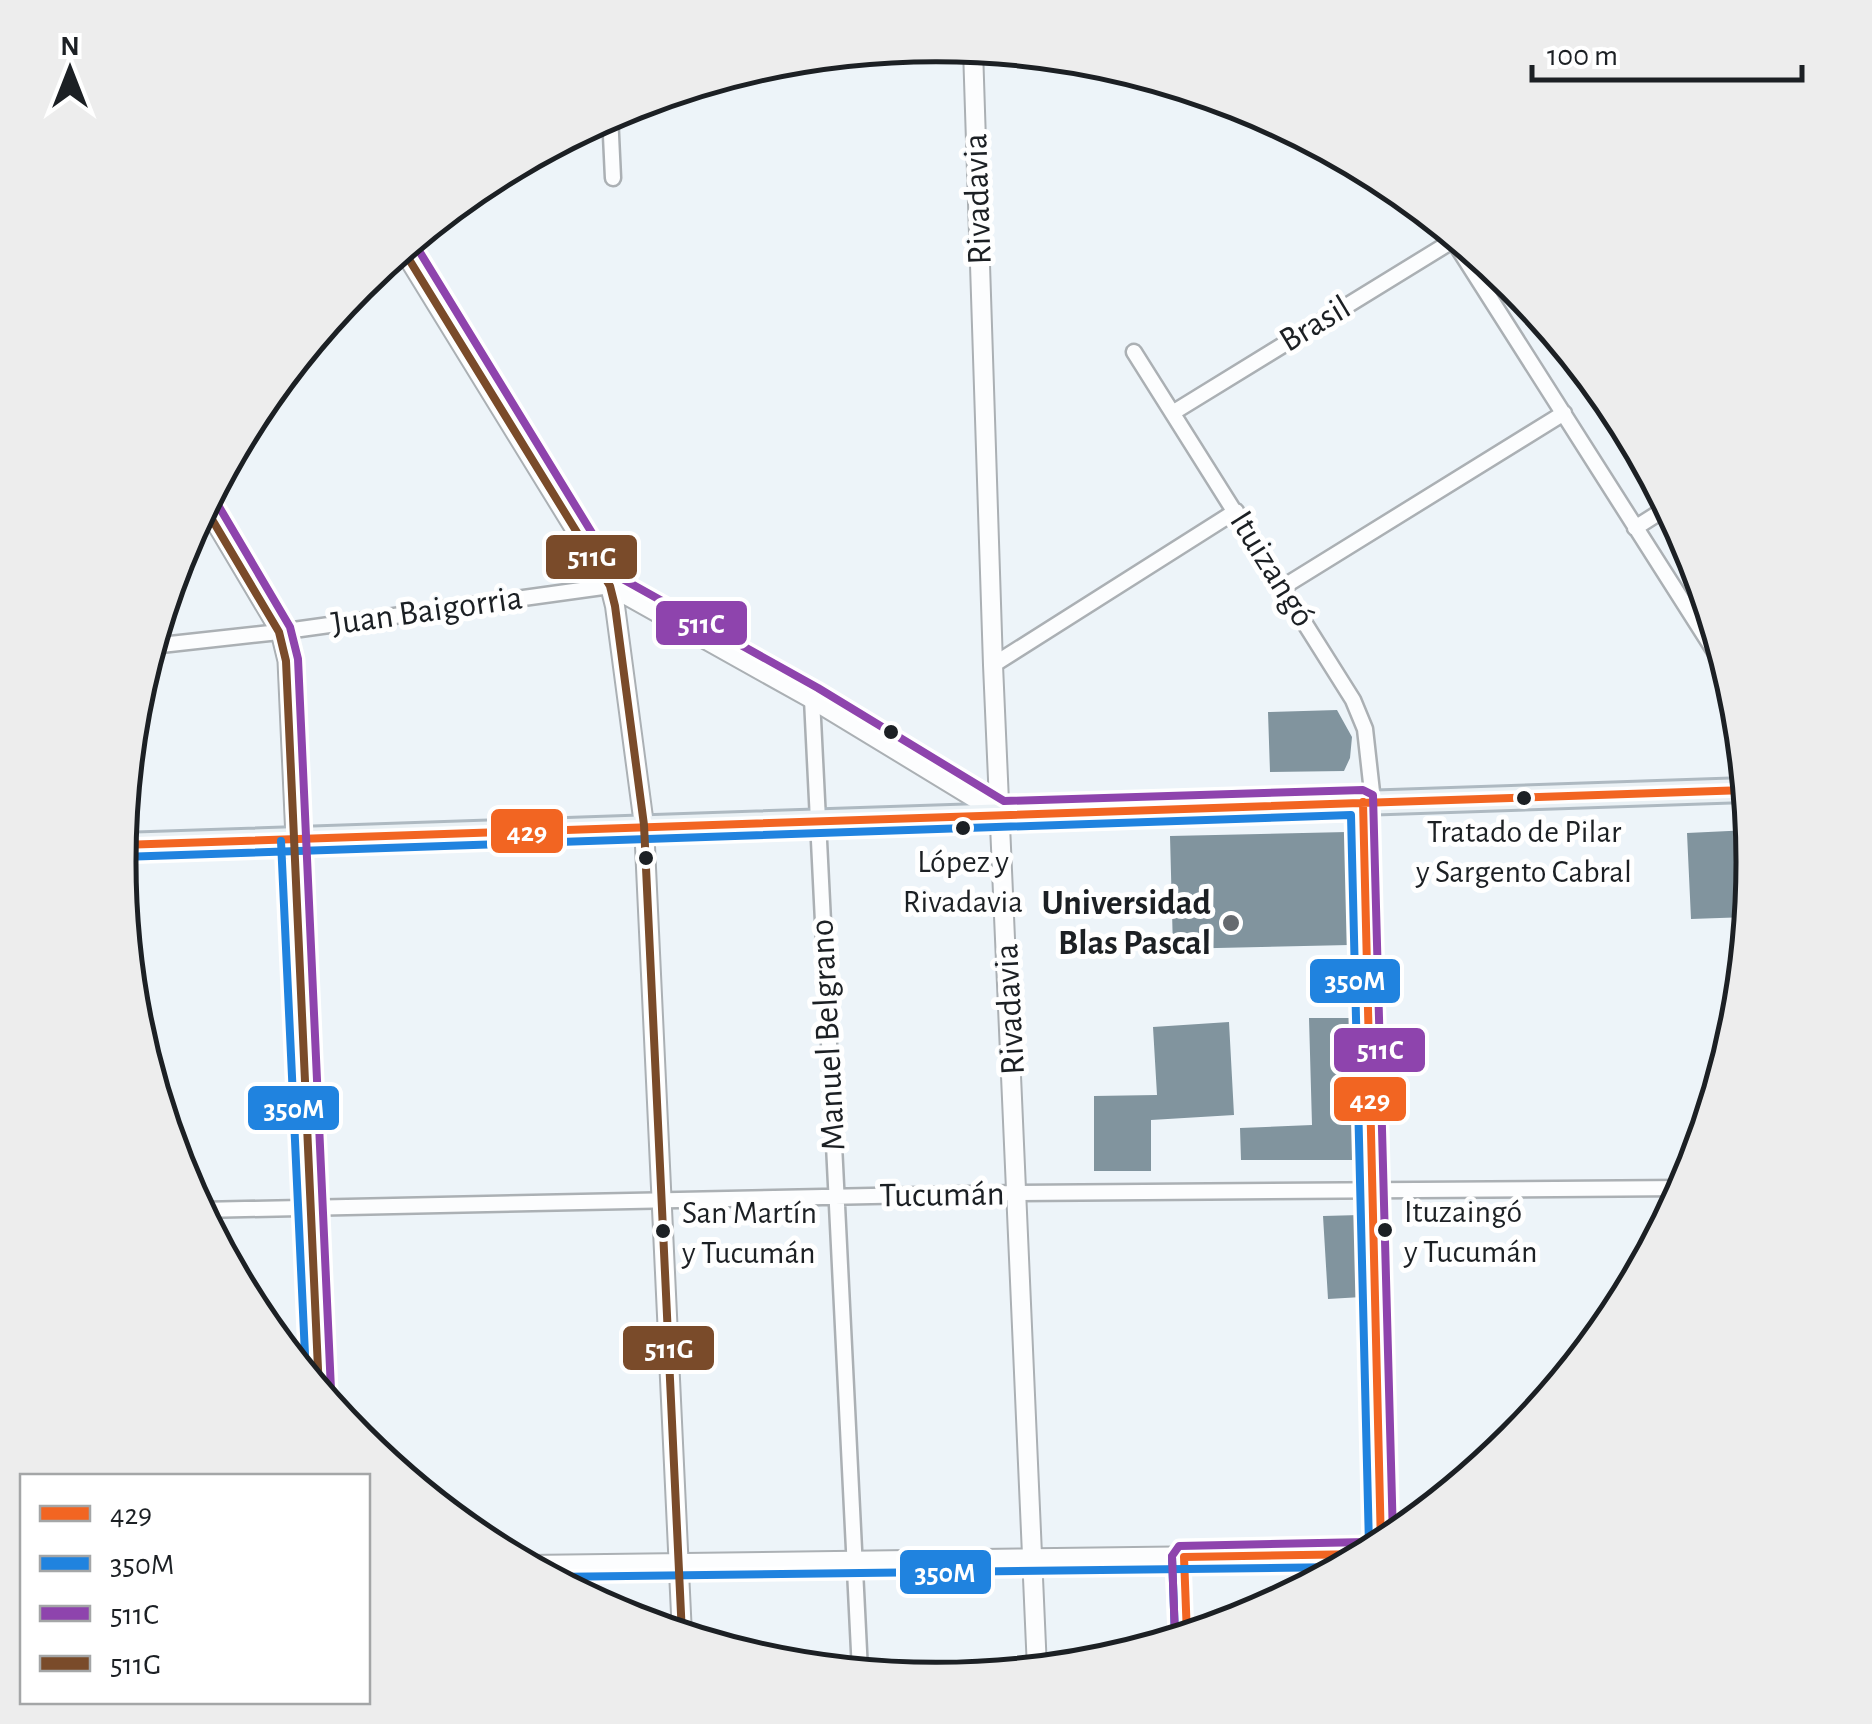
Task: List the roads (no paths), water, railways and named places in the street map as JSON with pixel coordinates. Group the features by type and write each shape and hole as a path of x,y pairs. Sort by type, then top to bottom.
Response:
{"main road":[{"path":"137,845 1732,790"}],"street":[{"name":"Rivadavia","path":"973,63 992,665 1037,1655"},
{"path":"611,132 613,178"},
{"name":"Brasil","path":"1174,412 1441,243"},
{"path":"410,260 610,586 644,826 681,1620"},
{"path":"1475,272 1700,630"},
{"name":"Ituizangó","path":"1134,352 1361,716 1368,802 1381,1527"},
{"path":"1284,587 1564,413"},
{"path":"992,665 1236,511"},
{"path":"1635,528 1656,515"},
{"path":"213,521 279,632 286,661 317,1367"},
{"path":"610,586 812,699 1001,814"},
{"name":"Juan Baigorria","path":"167,644 610,586"},
{"name":"Manuel Belgrano","path":"812,699 859,1658"},
{"name":"Tucumán","path":"216,1210 1018,1194 1666,1188"},
{"path":"556,1565 1335,1555"}],"lane":[{"path":"1184,1558 1186,1621"}],"place":[{"name":"Tratado de Pilar y Sargento Cabral","path":"1524,798"},
{"name":"López y Rivadavia","path":"963,828"},
{"name":"Universidad Blas Pascal","path":"1231,923"},
{"name":"Ituzaingó y Tucumán","path":"1385,1230"},
{"name":"San Martín y Tucumán","path":"663,1231"}]}
